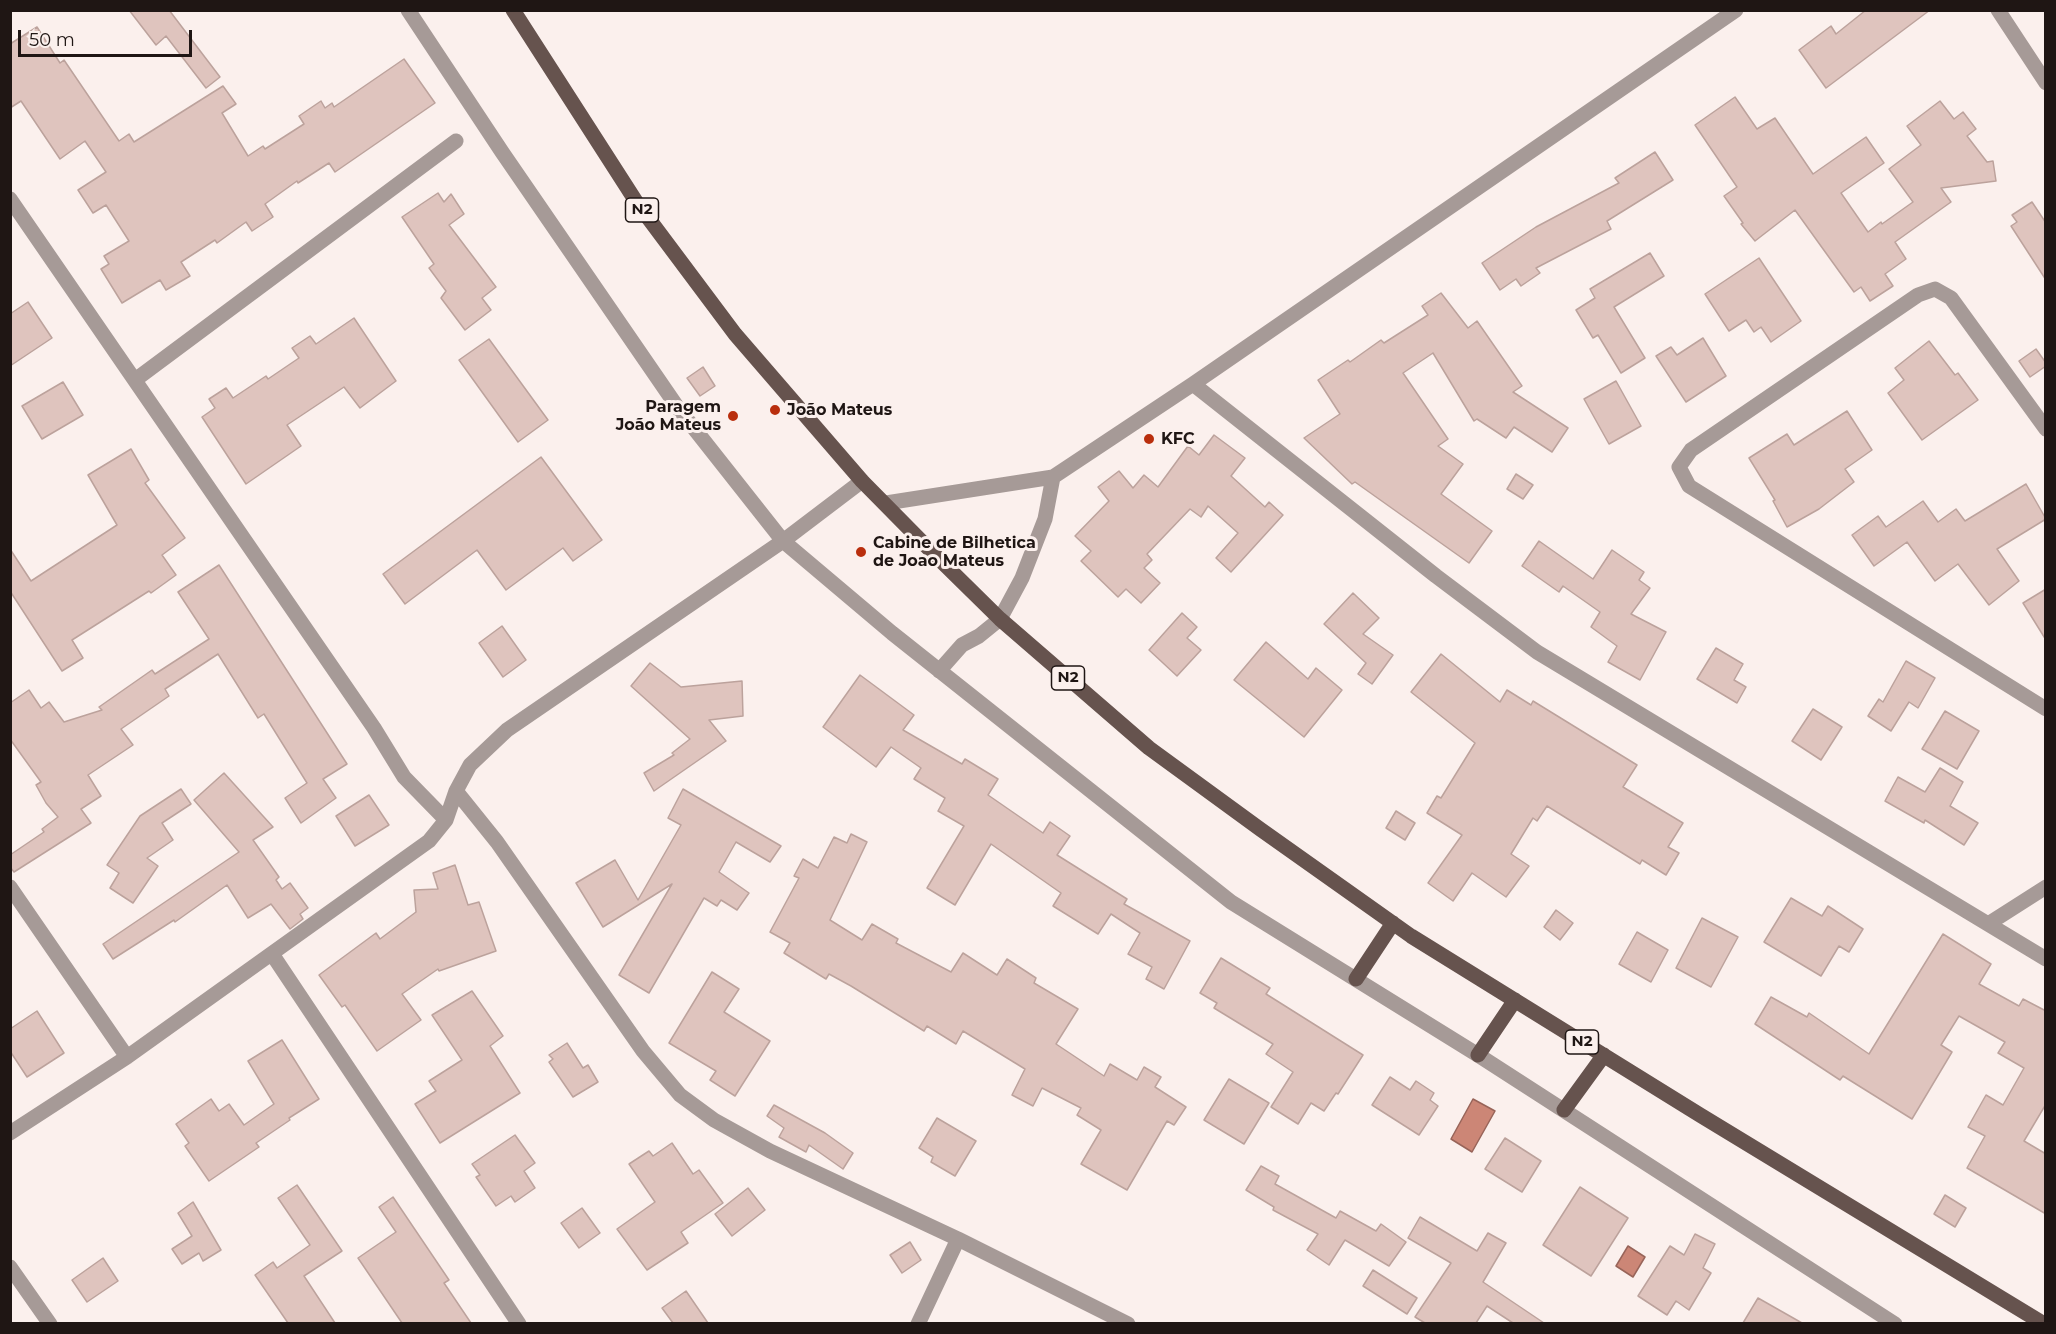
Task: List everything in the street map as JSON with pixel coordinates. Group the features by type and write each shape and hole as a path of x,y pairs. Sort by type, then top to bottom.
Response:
{"main road":[{"name":"N2","path":"513,10 637,203 735,334 862,480 1000,619 1149,748 1260,830 1393,923 1604,1055 2044,1323"},
{"path":"1356,980 1393,923"},
{"path":"1478,1055 1515,1000"},
{"path":"1564,1110 1604,1055"}],"street":[{"path":"408,10 502,153 678,408 783,541 939,671 1231,902 1478,1055 1895,1323"},
{"path":"886,503 1053,477 1193,384 1736,10"},
{"path":"1998,10 2046,83"},
{"path":"135,380 456,141"},
{"path":"10,199 374,728 404,777 446,820"},
{"path":"2046,429 1951,298 1935,289 1918,295 1691,450 1679,467 1689,486 2046,709"},
{"path":"1193,384 1436,576 1537,652 2046,959"},
{"path":"939,671 962,645 979,636 1000,619 1022,578 1045,519 1053,477"},
{"path":"10,1133 128,1057 429,841 446,820 456,791 470,765 507,730 783,541 862,480"},
{"path":"456,791 497,842 643,1051 680,1095 714,1120 770,1151 958,1239 1128,1323"},
{"path":"10,887 128,1057"},
{"path":"1988,924 2046,887"},
{"path":"272,954 519,1323"},
{"path":"918,1323 958,1239"},
{"path":"10,1267 50,1323"}],"shaded area":[{"path":"1473,1099 1495,1111 1472,1152 1451,1139"},
{"path":"1628,1246 1645,1257 1633,1277 1616,1266"}],"building":[{"path":"129,10 169,10 220,77 206,88 166,36 156,45"},
{"path":"1866,10 1930,10 1826,88 1799,50 1831,26 1836,34"},
{"path":"37,27 60,63 64,60 119,141 129,134 134,142 223,86 236,104 222,113 248,156 263,146 265,149 304,124 299,116 321,101 325,108 332,103 334,107 404,59 435,103 335,172 329,163 298,183 297,181 265,204 273,217 252,231 246,222 217,243 215,240 181,262 190,276 166,290 160,280 122,303 101,269 109,264 104,256 129,241 106,205 93,213 78,190 106,172 85,141 60,159 21,101 10,108 10,44"},
{"path":"1735,97 1757,129 1775,118 1813,174 1866,137 1884,163 1841,193 1868,232 1913,202 1889,169 1921,145 1907,126 1940,101 1954,119 1963,112 1976,129 1967,136 1987,162 1993,161 1996,181 1941,188 1951,202 1895,242 1906,259 1885,274 1893,286 1870,301 1861,287 1854,292 1795,210 1755,241 1741,224 1743,223 1724,196 1737,187 1695,125"},
{"path":"1655,152 1673,180 1607,221 1611,229 1536,268 1540,273 1521,286 1516,279 1500,290 1482,263 1536,227 1619,183 1615,178"},
{"path":"438,193 444,202 451,194 464,214 449,225 496,287 482,298 491,310 465,330 441,298 446,291 429,268 434,264 402,217"},
{"path":"2032,202 2046,223 2046,280 2011,226 2017,222 2012,215"},
{"path":"1650,253 1664,276 1614,307 1645,358 1621,373 1598,335 1593,338 1576,310 1595,298 1590,289"},
{"path":"1759,258 1801,321 1771,342 1761,327 1754,332 1746,320 1729,331 1705,294"},
{"path":"1441,293 1468,328 1477,321 1522,386 1513,392 1568,428 1552,452 1514,427 1506,438 1477,419 1474,421 1433,353 1403,373 1448,439 1438,446 1463,464 1441,494 1492,531 1469,563 1355,482 1352,484 1304,438 1340,414 1318,380 1348,360 1350,362 1381,340 1384,343 1428,315 1422,306"},
{"path":"28,302 52,338 10,366 10,314"},
{"path":"354,318 396,381 360,408 344,387 287,425 301,446 246,484 202,417 215,408 209,399 226,388 233,398 266,376 268,379 299,358 292,348 310,336 316,344"},
{"path":"1703,338 1726,376 1686,402 1656,356 1671,347 1677,355"},
{"path":"489,339 548,420 518,442 459,360"},
{"path":"1929,341 1955,375 1958,373 1978,400 1922,440 1888,393 1904,380 1895,368"},
{"path":"2036,349 2046,366 2030,377 2019,361"},
{"path":"703,367 715,386 700,396 687,378"},
{"path":"1616,381 1641,426 1609,444 1584,399"},
{"path":"63,382 83,415 42,439 22,406"},
{"path":"1847,411 1872,450 1845,469 1854,482 1819,509 1787,527 1773,501 1775,500 1749,458 1787,434 1794,445"},
{"path":"1214,435 1245,458 1231,476 1265,507 1269,502 1283,515 1231,572 1216,558 1238,533 1208,506 1201,517 1190,509 1147,554 1152,560 1144,568 1160,583 1141,603 1126,589 1118,597 1081,561 1091,551 1075,536 1109,501 1098,487 1119,471 1133,488 1144,475 1158,487 1188,446 1199,455"},
{"path":"131,449 149,480 145,483 185,538 162,555 176,575 151,593 149,591 72,640 83,658 62,671 10,591 10,549 31,581 117,525 88,475"},
{"path":"541,457 602,540 573,561 563,548 506,590 477,550 405,604 383,574"},
{"path":"1516,474 1533,485 1523,499 1507,489"},
{"path":"2026,484 2046,519 1997,549 2019,581 1989,605 1958,564 1935,581 1907,542 1874,566 1852,535 1878,516 1886,527 1923,501 1938,522 1956,509 1965,521"},
{"path":"1539,541 1593,579 1612,550 1644,572 1639,580 1650,588 1631,614 1666,632 1640,680 1608,662 1617,646 1591,627 1600,612 1563,586 1559,592 1522,566"},
{"path":"219,565 347,764 323,779 336,798 301,823 285,798 307,783 264,714 258,718 218,654 165,689 169,696 121,729 133,745 88,775 101,796 81,809 91,823 14,872 10,867 10,855 44,832 42,829 58,817 46,803 36,785 41,782 10,739 10,703 29,690 41,708 49,702 64,722 102,710 99,707 152,670 155,674 209,639 178,592"},
{"path":"2046,589 2046,640 2023,603"},
{"path":"1353,593 1379,618 1363,634 1393,655 1372,684 1358,674 1366,663 1324,624"},
{"path":"1182,613 1197,627 1187,638 1201,650 1177,676 1149,650"},
{"path":"502,626 526,660 503,677 479,643"},
{"path":"1266,642 1308,679 1316,668 1342,690 1304,737 1234,680"},
{"path":"1716,648 1743,664 1734,680 1746,687 1737,703 1697,679"},
{"path":"1441,654 1500,702 1507,690 1531,705 1533,701 1637,765 1623,787 1683,823 1668,847 1679,853 1666,875 1642,860 1640,864 1547,806 1537,821 1533,818 1511,854 1529,866 1506,897 1472,873 1453,901 1428,883 1462,835 1427,813 1437,796 1441,798 1475,743 1411,692"},
{"path":"1906,661 1935,678 1918,708 1909,702 1891,731 1868,716 1879,699 1883,702"},
{"path":"650,663 681,687 742,681 743,716 709,720 726,741 654,791 644,773 674,755 672,753 690,739 631,686"},
{"path":"860,675 914,715 903,730 962,764 965,759 998,779 988,795 1043,833 1050,822 1070,836 1057,855 1127,899 1124,904 1190,941 1164,989 1146,979 1152,967 1128,954 1140,933 1111,914 1098,934 1053,906 1061,893 991,844 955,905 927,888 964,826 938,811 945,798 914,779 921,768 891,747 876,767 823,727"},
{"path":"1813,709 1842,727 1821,760 1792,741"},
{"path":"1945,711 1979,731 1957,769 1922,749"},
{"path":"1940,768 1963,782 1950,806 1978,823 1964,845 1925,820 1924,823 1885,801 1898,777 1925,792"},
{"path":"224,773 273,827 253,840 279,877 276,880 282,889 290,883 308,908 300,914 303,919 290,929 271,904 248,918 227,885 175,922 174,920 113,959 103,944 239,852 194,800"},
{"path":"181,789 191,804 162,823 173,840 147,858 158,866 133,903 110,888 119,873 107,865 140,816"},
{"path":"683,789 781,846 770,862 736,842 719,872 749,893 737,910 721,900 717,906 704,898 649,993 619,975 672,884 603,927 576,883 615,860 638,900 681,825 668,818"},
{"path":"369,795 389,825 355,846 336,816"},
{"path":"1396,811 1415,823 1405,840 1386,828"},
{"path":"851,834 867,842 830,920 862,940 872,924 898,939 896,943 951,972 963,953 997,975 1007,959 1036,978 1034,983 1078,1009 1056,1044 1104,1076 1110,1064 1137,1080 1144,1067 1161,1077 1155,1087 1186,1107 1174,1125 1167,1121 1127,1190 1081,1164 1101,1130 1077,1115 1081,1108 1042,1088 1033,1106 1012,1095 1025,1069 963,1031 956,1044 927,1026 924,1031 851,986 829,974 826,979 784,953 790,943 770,932 799,878 794,876 803,859 818,868 834,837 847,843"},
{"path":"455,865 468,905 479,902 496,951 439,971 438,969 402,994 421,1020 377,1051 345,1005 342,1007 319,975 376,933 380,939 416,912 414,890 438,889 433,873"},
{"path":"1791,898 1822,916 1828,906 1863,929 1849,952 1839,946 1821,976 1764,942"},
{"path":"1556,910 1573,923 1560,940 1544,927"},
{"path":"1702,918 1738,937 1711,987 1676,968"},
{"path":"1637,932 1668,950 1651,982 1619,964"},
{"path":"1943,934 1991,964 1979,984 2019,1006 2023,999 2046,1011 2046,1104 2024,1141 2046,1154 2046,1214 1967,1168 1985,1136 1968,1127 1986,1095 2003,1105 2024,1068 1998,1053 2005,1042 1959,1016 1941,1045 1952,1052 1912,1119 1843,1076 1840,1080 1755,1024 1771,997 1807,1017 1809,1013 1869,1054"},
{"path":"1221,958 1270,988 1266,994 1363,1055 1324,1111 1311,1103 1298,1124 1271,1107 1293,1072 1266,1054 1273,1044 1214,1008 1217,1003 1200,993"},
{"path":"712,972 739,989 724,1012 770,1041 735,1096 710,1080 716,1071 669,1043"},
{"path":"472,991 503,1036 490,1046 520,1093 440,1143 415,1104 436,1091 429,1081 462,1060 432,1015"},
{"path":"37,1011 64,1053 27,1077 10,1051 10,1029"},
{"path":"282,1040 319,1099 289,1118 290,1120 256,1143 259,1147 209,1181 185,1146 189,1143 176,1124 211,1099 219,1111 229,1104 244,1125 274,1104 248,1061"},
{"path":"567,1043 583,1068 588,1065 598,1082 573,1097 549,1062 553,1059 549,1055"},
{"path":"1390,1077 1410,1090 1416,1081 1434,1093 1430,1100 1438,1106 1419,1135 1372,1105"},
{"path":"1229,1079 1269,1103 1244,1144 1204,1120"},
{"path":"774,1105 825,1133 853,1153 843,1169 809,1145 806,1152 779,1137 784,1128 767,1116"},
{"path":"937,1118 976,1141 955,1176 931,1162 933,1157 919,1148"},
{"path":"515,1135 535,1163 524,1171 535,1188 515,1202 511,1196 496,1206 476,1177 480,1175 472,1164"},
{"path":"1505,1138 1541,1161 1522,1192 1485,1169"},
{"path":"672,1143 693,1174 699,1170 723,1203 681,1232 688,1243 647,1270 617,1229 655,1202 629,1164 649,1151 653,1156"},
{"path":"1261,1166 1279,1176 1275,1184 1336,1218 1340,1211 1376,1231 1381,1224 1406,1242 1389,1266 1345,1240 1329,1265 1307,1250 1318,1234 1273,1210 1274,1207 1246,1190"},
{"path":"297,1185 342,1251 304,1276 335,1323 288,1323 255,1275 273,1262 277,1268 310,1245 278,1198"},
{"path":"1580,1187 1628,1218 1591,1276 1543,1245"},
{"path":"748,1188 765,1210 732,1236 715,1214"},
{"path":"1945,1195 1966,1208 1955,1227 1934,1214"},
{"path":"393,1197 449,1280 444,1283 471,1323 402,1323 358,1258 396,1232 379,1207"},
{"path":"193,1202 221,1250 203,1261 199,1253 182,1264 172,1249 192,1236 178,1213"},
{"path":"582,1208 600,1233 579,1248 561,1223"},
{"path":"1420,1217 1477,1251 1488,1233 1506,1243 1483,1282 1544,1323 1513,1323 1487,1306 1476,1323 1425,1323 1415,1317 1451,1263 1408,1238"},
{"path":"1695,1234 1715,1244 1703,1268 1711,1273 1689,1310 1676,1301 1667,1315 1638,1296 1670,1246 1684,1255"},
{"path":"910,1242 921,1260 902,1273 890,1255"},
{"path":"103,1258 118,1281 87,1302 72,1280"},
{"path":"1373,1270 1417,1298 1407,1314 1363,1286"},
{"path":"686,1291 708,1323 673,1323 662,1308"},
{"path":"1758,1298 1802,1323 1743,1323"}],"place":[{"name":"João Mateus","path":"775,410"},
{"name":"Paragem João Mateus","path":"733,416"},
{"name":"KFC","path":"1149,439"},
{"name":"Cabine de Bilhetica de Joao Mateus","path":"861,552"}]}
